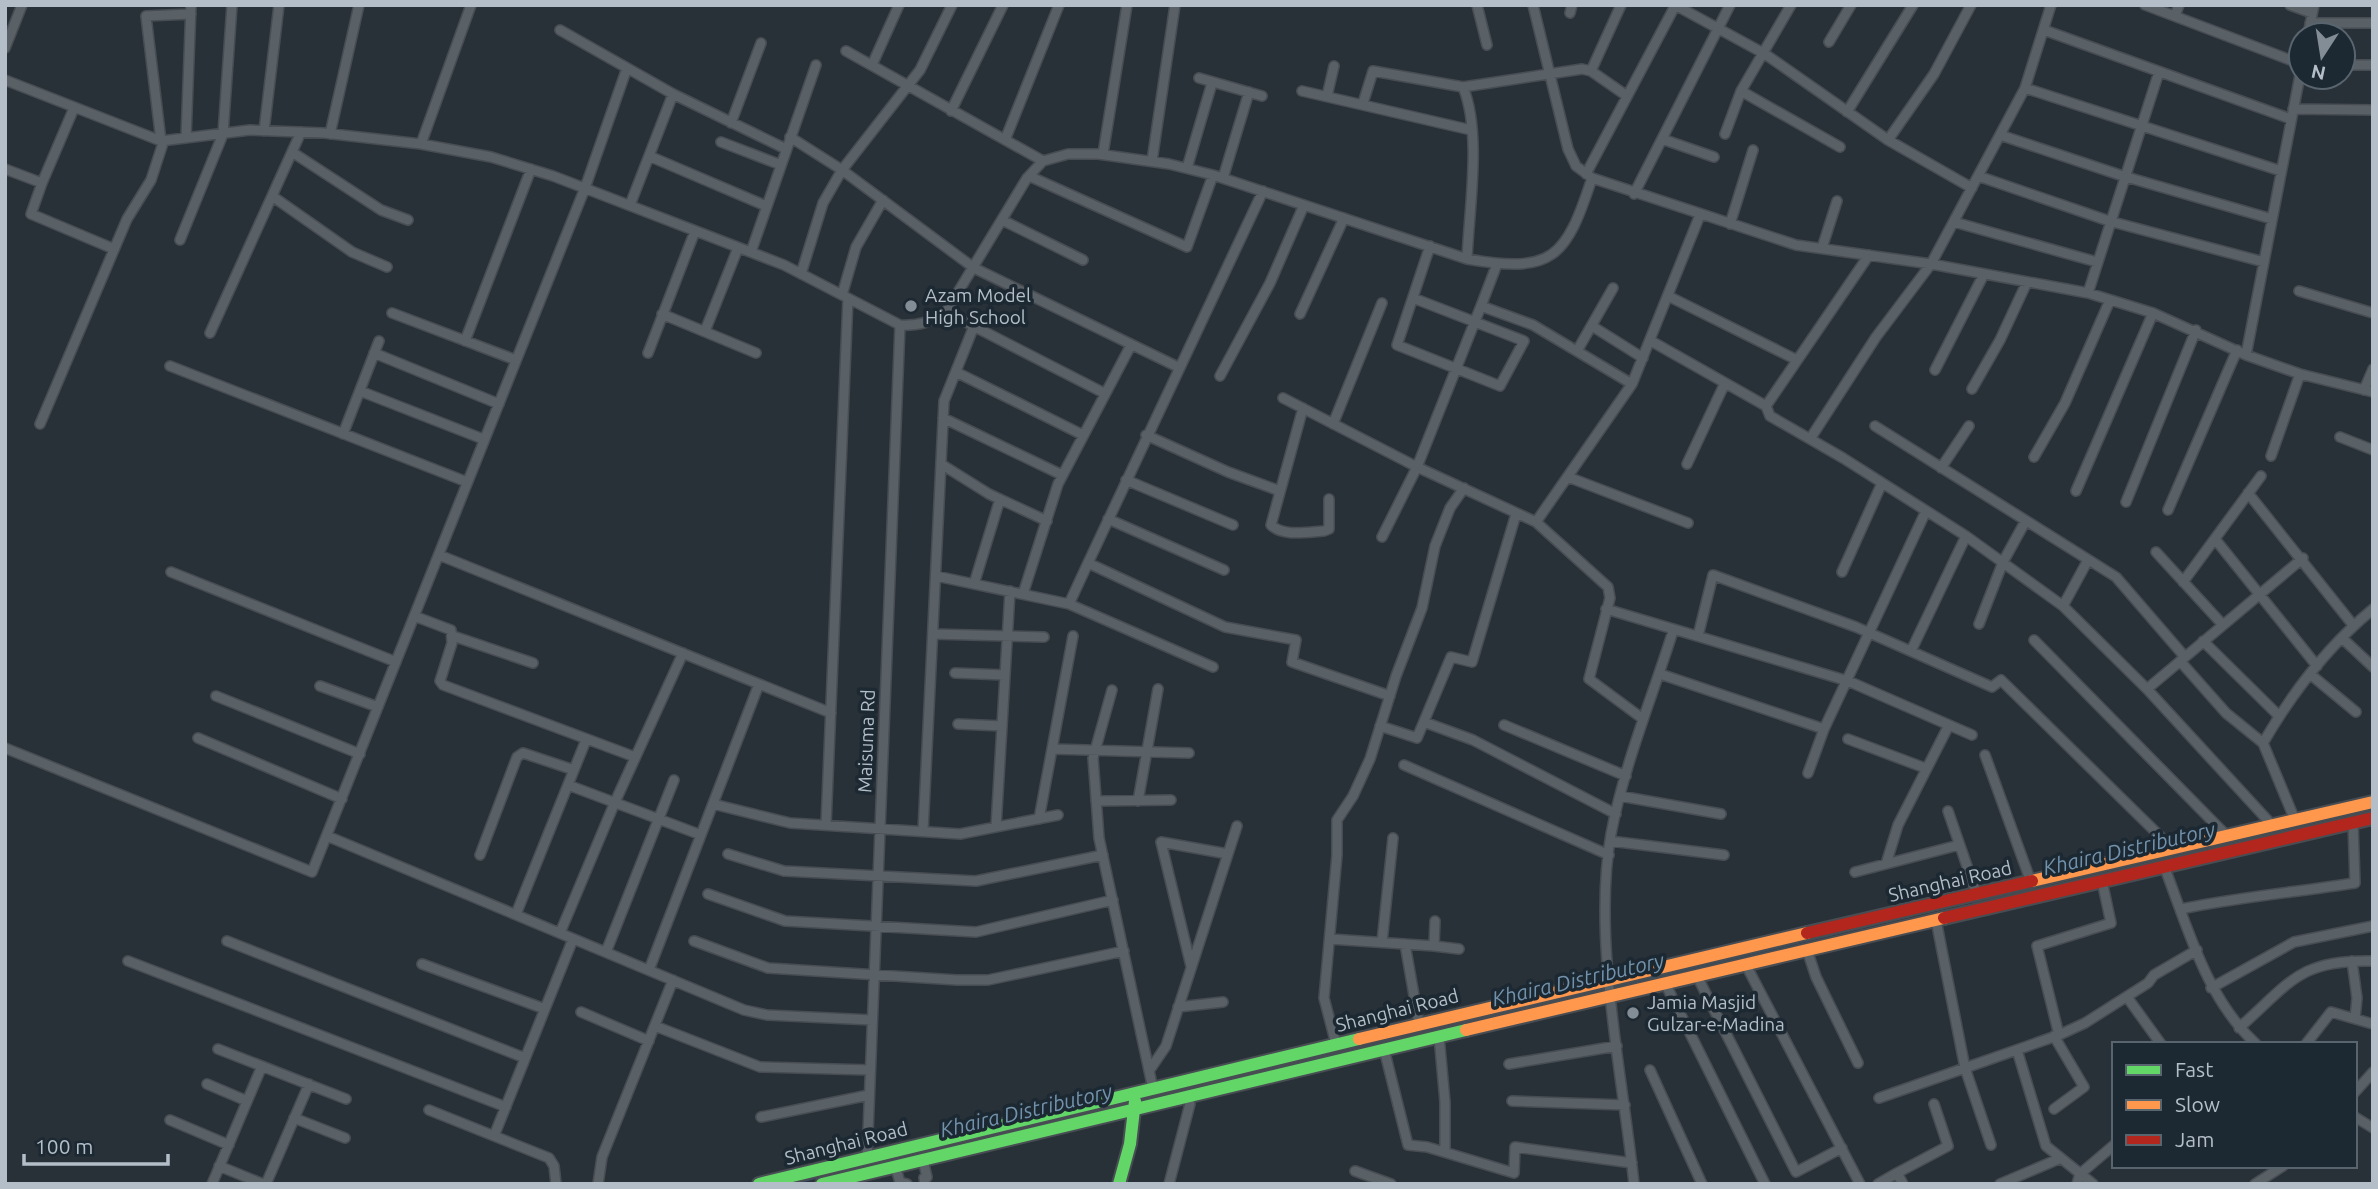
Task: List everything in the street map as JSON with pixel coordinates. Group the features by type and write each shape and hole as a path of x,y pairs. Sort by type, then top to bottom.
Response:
{"main road":[{"name":"Shanghai Road","path":"759,1184 866,1158 1135,1101 1188,1097 1438,1036 1610,987 1977,895 2373,802"},
{"name":"Shanghai Road","path":"822,1184 868,1178 895,1166 1135,1101 1153,1088 1419,1024 1610,987 1665,983 2373,818"},
{"path":"1119,1184 1135,1101"}],"street":[{"path":"5,48 22,5"},
{"path":"180,240 223,134 232,5"},
{"path":"264,131 279,5"},
{"path":"330,134 359,5"},
{"path":"421,144 471,5"},
{"path":"872,65 899,5"},
{"path":"802,274 823,203 842,170 908,89 952,5"},
{"path":"951,111 1003,5"},
{"path":"1005,140 1059,5"},
{"path":"1103,154 1127,5"},
{"path":"1152,161 1175,5"},
{"path":"1477,5 1487,45"},
{"path":"1533,5 1568,149 1576,166 1589,176 1634,194 1796,245 1931,264 2088,293 2153,313 2196,330 2246,355 2300,374 2369,391 2373,369"},
{"path":"1591,71 1621,5"},
{"path":"5,80 162,141 264,131 301,132 421,144 491,157 585,188 751,252 802,274 900,324 930,323 946,312 1029,176 1043,161 1068,154 1103,154 1152,161 1213,175 1467,259 1497,264 1523,264 1546,260 1563,245 1578,222 1589,176 1675,5 1765,54 1888,140 1972,188"},
{"path":"1634,194 1730,5"},
{"path":"1725,134 1741,91 1765,54 1791,5"},
{"path":"1829,42 1851,5"},
{"path":"1847,112 1913,5"},
{"path":"1888,140 1934,74 1971,5"},
{"path":"1810,439 1876,337 1931,264 2025,88 2051,5"},
{"path":"2145,5 2287,59"},
{"path":"2175,16 2179,5"},
{"path":"2290,5 2312,14 2373,23"},
{"path":"40,424 127,219 151,180 162,141 146,16 191,10 186,138"},
{"path":"560,30 673,94 786,149"},
{"path":"2044,30 2291,119"},
{"path":"732,123 761,43"},
{"path":"846,51 908,89 1043,161"},
{"path":"751,252 816,65"},
{"path":"1327,96 1334,65"},
{"path":"5,748 312,872 585,188 627,68"},
{"path":"1363,103 1373,71 1463,87 1550,73 1591,71 1627,96"},
{"path":"2088,293 2123,176 2159,72"},
{"path":"1199,78 1262,96"},
{"path":"1186,168 1212,83"},
{"path":"1463,87 1469,102 1471,130 1467,259"},
{"path":"2025,88 2281,171"},
{"path":"1302,91 1471,130"},
{"path":"1741,91 1840,147"},
{"path":"2246,355 2297,91"},
{"path":"1223,178 1249,92"},
{"path":"629,205 673,94"},
{"path":"74,108 31,214 114,249"},
{"path":"2294,109 2373,110"},
{"path":"210,333 301,132"},
{"path":"2000,135 2123,176 2272,219"},
{"path":"790,137 842,170 974,268 1178,368"},
{"path":"1662,139 1714,157"},
{"path":"720,142 781,164"},
{"path":"1730,224 1753,150"},
{"path":"292,152 381,210 408,220"},
{"path":"649,156 766,206"},
{"path":"5,169 42,183"},
{"path":"465,341 531,169"},
{"path":"1029,176 1187,247 1213,175"},
{"path":"1978,176 2109,221 2264,262"},
{"path":"1069,604 1146,435 1263,191"},
{"path":"272,197 352,252 387,267"},
{"path":"826,825 845,296 856,247 883,200"},
{"path":"1822,248 1838,201"},
{"path":"1220,376 1270,283 1304,205"},
{"path":"1536,522 1632,384 1700,215"},
{"path":"1300,314 1344,218"},
{"path":"1002,220 1083,260"},
{"path":"1954,222 2097,262"},
{"path":"648,354 695,231"},
{"path":"1413,298 1524,341 1500,386 1397,345 1430,246"},
{"path":"705,331 738,247"},
{"path":"1766,406 1870,254"},
{"path":"1382,537 1417,467 1497,264"},
{"path":"1935,370 1984,274"},
{"path":"1972,389 2000,340 2027,282"},
{"path":"1577,351 1613,288"},
{"path":"2300,291 2373,313"},
{"path":"1668,296 1797,360"},
{"path":"2034,457 2065,403 2110,300"},
{"path":"1334,424 1382,303"},
{"path":"1481,306 1533,326 1632,384"},
{"path":"946,312 1104,393"},
{"path":"392,313 516,360"},
{"path":"2076,491 2153,313"},
{"path":"663,314 756,353"},
{"name":"Maisuma Rd","path":"866,1158 900,324"},
{"path":"923,831 944,401 974,326"},
{"path":"1592,326 1643,358"},
{"path":"2126,502 2196,330"},
{"path":"343,434 379,341"},
{"path":"1651,341 1766,406 1770,416 1965,536 2063,607 2147,689 2273,826"},
{"path":"1023,594 1062,475 1131,345"},
{"path":"2168,510 2236,350"},
{"path":"374,353 499,404"},
{"path":"170,366 467,482"},
{"path":"956,372 1083,435"},
{"path":"2271,456 2300,374"},
{"path":"1687,464 1726,383"},
{"path":"360,391 483,439"},
{"path":"1283,397 1417,467 1536,522 1608,587 1610,598 1589,679 1643,719"},
{"path":"1303,408 1271,525 1276,530 1293,532 1329,529 1329,499"},
{"path":"943,418 1062,475"},
{"path":"1875,426 2116,577 2225,713 2263,743 2295,821"},
{"path":"1941,468 1969,426"},
{"path":"1146,435 1228,472 1280,491"},
{"path":"2340,436 2373,450"},
{"path":"941,464 1000,499 1047,521"},
{"path":"2183,582 2261,475"},
{"path":"1568,477 1688,523"},
{"path":"1126,480 1233,525"},
{"path":"1842,572 1882,483"},
{"path":"1336,1044 1324,998 1337,820 1353,796 1380,726 1422,608 1435,546 1450,508 1464,488"},
{"path":"2248,493 2303,558 2353,625"},
{"path":"974,584 1000,499"},
{"path":"1808,772 1867,632 1926,511"},
{"path":"1380,726 1417,738 1451,657 1472,662 1516,514"},
{"path":"1108,519 1224,570"},
{"path":"1979,624 2003,562 2025,522"},
{"path":"1911,652 1965,536"},
{"path":"2215,538 2317,666"},
{"path":"2156,552 2223,625"},
{"path":"439,555 831,713"},
{"path":"2147,689 2303,558"},
{"path":"2063,607 2088,560"},
{"path":"1087,563 1225,627 1296,640 1292,662 1390,696"},
{"path":"171,572 396,662"},
{"path":"1698,636 1713,575 1867,632 1992,687 2001,680 2173,849"},
{"path":"936,576 1069,604 1213,667"},
{"path":"996,827 1010,592"},
{"path":"1606,609 1848,681 1972,735"},
{"path":"2263,743 2309,674 2353,625 2373,609"},
{"path":"414,616 451,630 453,636 440,681 443,685 635,757"},
{"path":"1634,1184 1610,987 1609,855 1619,796 1673,631"},
{"path":"933,634 1044,637"},
{"path":"453,636 533,663"},
{"path":"1039,819 1073,636"},
{"path":"2342,638 2373,667"},
{"path":"2034,640 2227,836"},
{"path":"2203,641 2279,716"},
{"path":"560,933 615,802 683,653"},
{"path":"955,673 1005,675"},
{"path":"1660,674 1824,729"},
{"path":"2309,674 2356,712"},
{"path":"649,970 760,684"},
{"path":"320,686 378,707"},
{"path":"1138,800 1158,689"},
{"path":"1112,690 1095,751 1096,801 1103,855 1153,1088"},
{"path":"216,696 360,754"},
{"path":"1424,722 1472,740 1616,814"},
{"path":"958,724 1002,726"},
{"path":"1504,725 1626,776"},
{"path":"1886,863 1898,825 1949,725"},
{"path":"198,738 342,799"},
{"path":"1848,739 1925,768"},
{"path":"516,915 586,740"},
{"path":"1052,749 1189,753"},
{"path":"480,855 517,757 523,752 533,754 574,770"},
{"path":"1985,755 2031,882"},
{"path":"1404,765 1609,855"},
{"path":"606,952 674,780"},
{"path":"568,785 701,835"},
{"path":"1619,796 1721,814"},
{"path":"1096,801 1171,800"},
{"path":"713,804 769,820 960,834 1058,815"},
{"path":"1948,811 1977,895"},
{"path":"2181,909 2248,895 2288,894 2355,883 2353,823"},
{"path":"1150,1071 1166,1046 1237,826"},
{"path":"327,836 757,1013 872,1020"},
{"path":"1381,943 1392,838"},
{"path":"1610,841 1724,855"},
{"path":"1191,968 1161,842 1228,854"},
{"path":"1854,872 1959,845"},
{"path":"727,854 784,871 976,881 1103,855"},
{"path":"2164,866 2211,988 2239,1028 2254,1042"},
{"path":"2054,1109 2084,1087 2057,1036 2037,946 2111,923 2102,881"},
{"path":"708,894 785,921 976,932 1113,900"},
{"path":"1936,920 1965,1068 1991,1145"},
{"path":"1434,946 1435,921"},
{"path":"2211,988 2294,942 2373,926"},
{"path":"494,1136 573,939"},
{"path":"1330,939 1459,949"},
{"path":"227,941 525,1058"},
{"path":"694,941 768,968 988,980 1124,951"},
{"path":"1405,944 1419,1024"},
{"path":"1807,950 1816,977 1857,1063"},
{"path":"1879,1098 2057,1036 2085,1023 2148,983 2154,975 2197,950"},
{"path":"128,961 506,1107"},
{"path":"2239,1028 2305,969 2334,961 2373,961"},
{"path":"2352,961 2357,998 2355,1019"},
{"path":"422,964 545,1009"},
{"path":"1746,965 1860,1184"},
{"path":"1697,976 1796,1171 1842,1148"},
{"path":"597,1184 602,1157 673,980"},
{"path":"1665,983 1765,1184"},
{"path":"2127,996 2160,1042"},
{"path":"1178,1007 1223,1002"},
{"path":"581,1012 649,1041"},
{"path":"2308,1042 2332,1012 2373,1024"},
{"path":"655,1026 760,1067 870,1070"},
{"path":"1438,1036 1445,1102 1445,1152"},
{"path":"1509,1064 1617,1046"},
{"path":"218,1049 346,1099"},
{"path":"1384,1049 1408,1145 1445,1152 1514,1173 1515,1147 1632,1163"},
{"path":"2017,1050 2046,1146 2061,1158 2079,1179 2093,1184"},
{"path":"212,1184 262,1066"},
{"path":"1650,1070 1702,1184"},
{"path":"2357,1090 2373,1072"},
{"path":"207,1084 247,1101"},
{"path":"219,1166 264,1184 309,1084"},
{"path":"761,1117 869,1095"},
{"path":"1169,1184 1190,1104 1188,1097"},
{"path":"1512,1101 1625,1105"},
{"path":"1878,1184 1948,1146 1934,1104"},
{"path":"429,1110 549,1158 554,1166 556,1184"},
{"path":"294,1118 345,1138"},
{"path":"2357,1118 2373,1128"},
{"path":"170,1120 229,1145"},
{"path":"2079,1179 2112,1147"},
{"path":"2000,1184 2061,1158"},
{"path":"895,1166 900,1182 924,1181 927,1177 923,1160"},
{"path":"2255,1184 2280,1168"},
{"path":"1355,1171 1391,1184"},
{"path":"1897,1173 1903,1184"}],"waterway":[{"name":"Khaira Distributory","path":"1137,1100 1910,916"},
{"name":"Khaira Distributory","path":"790,1184 1131,1102"}],"traffic: fast":[{"path":"822,1184 1466,1030"},
{"path":"759,1184 1359,1039"},
{"path":"1119,1184 1130,1144 1135,1101"}],"traffic: slow":[{"path":"2032,881 2373,802"},
{"path":"1466,1030 1944,918"},
{"path":"1359,1039 1807,933"}],"traffic: jam":[{"path":"1944,918 2373,818"},
{"path":"1807,933 2032,881"}],"place":[{"name":"Azam Model High School","path":"911,306"},
{"name":"Jamia Masjid Gulzar-e-Madina","path":"1633,1013"}]}
